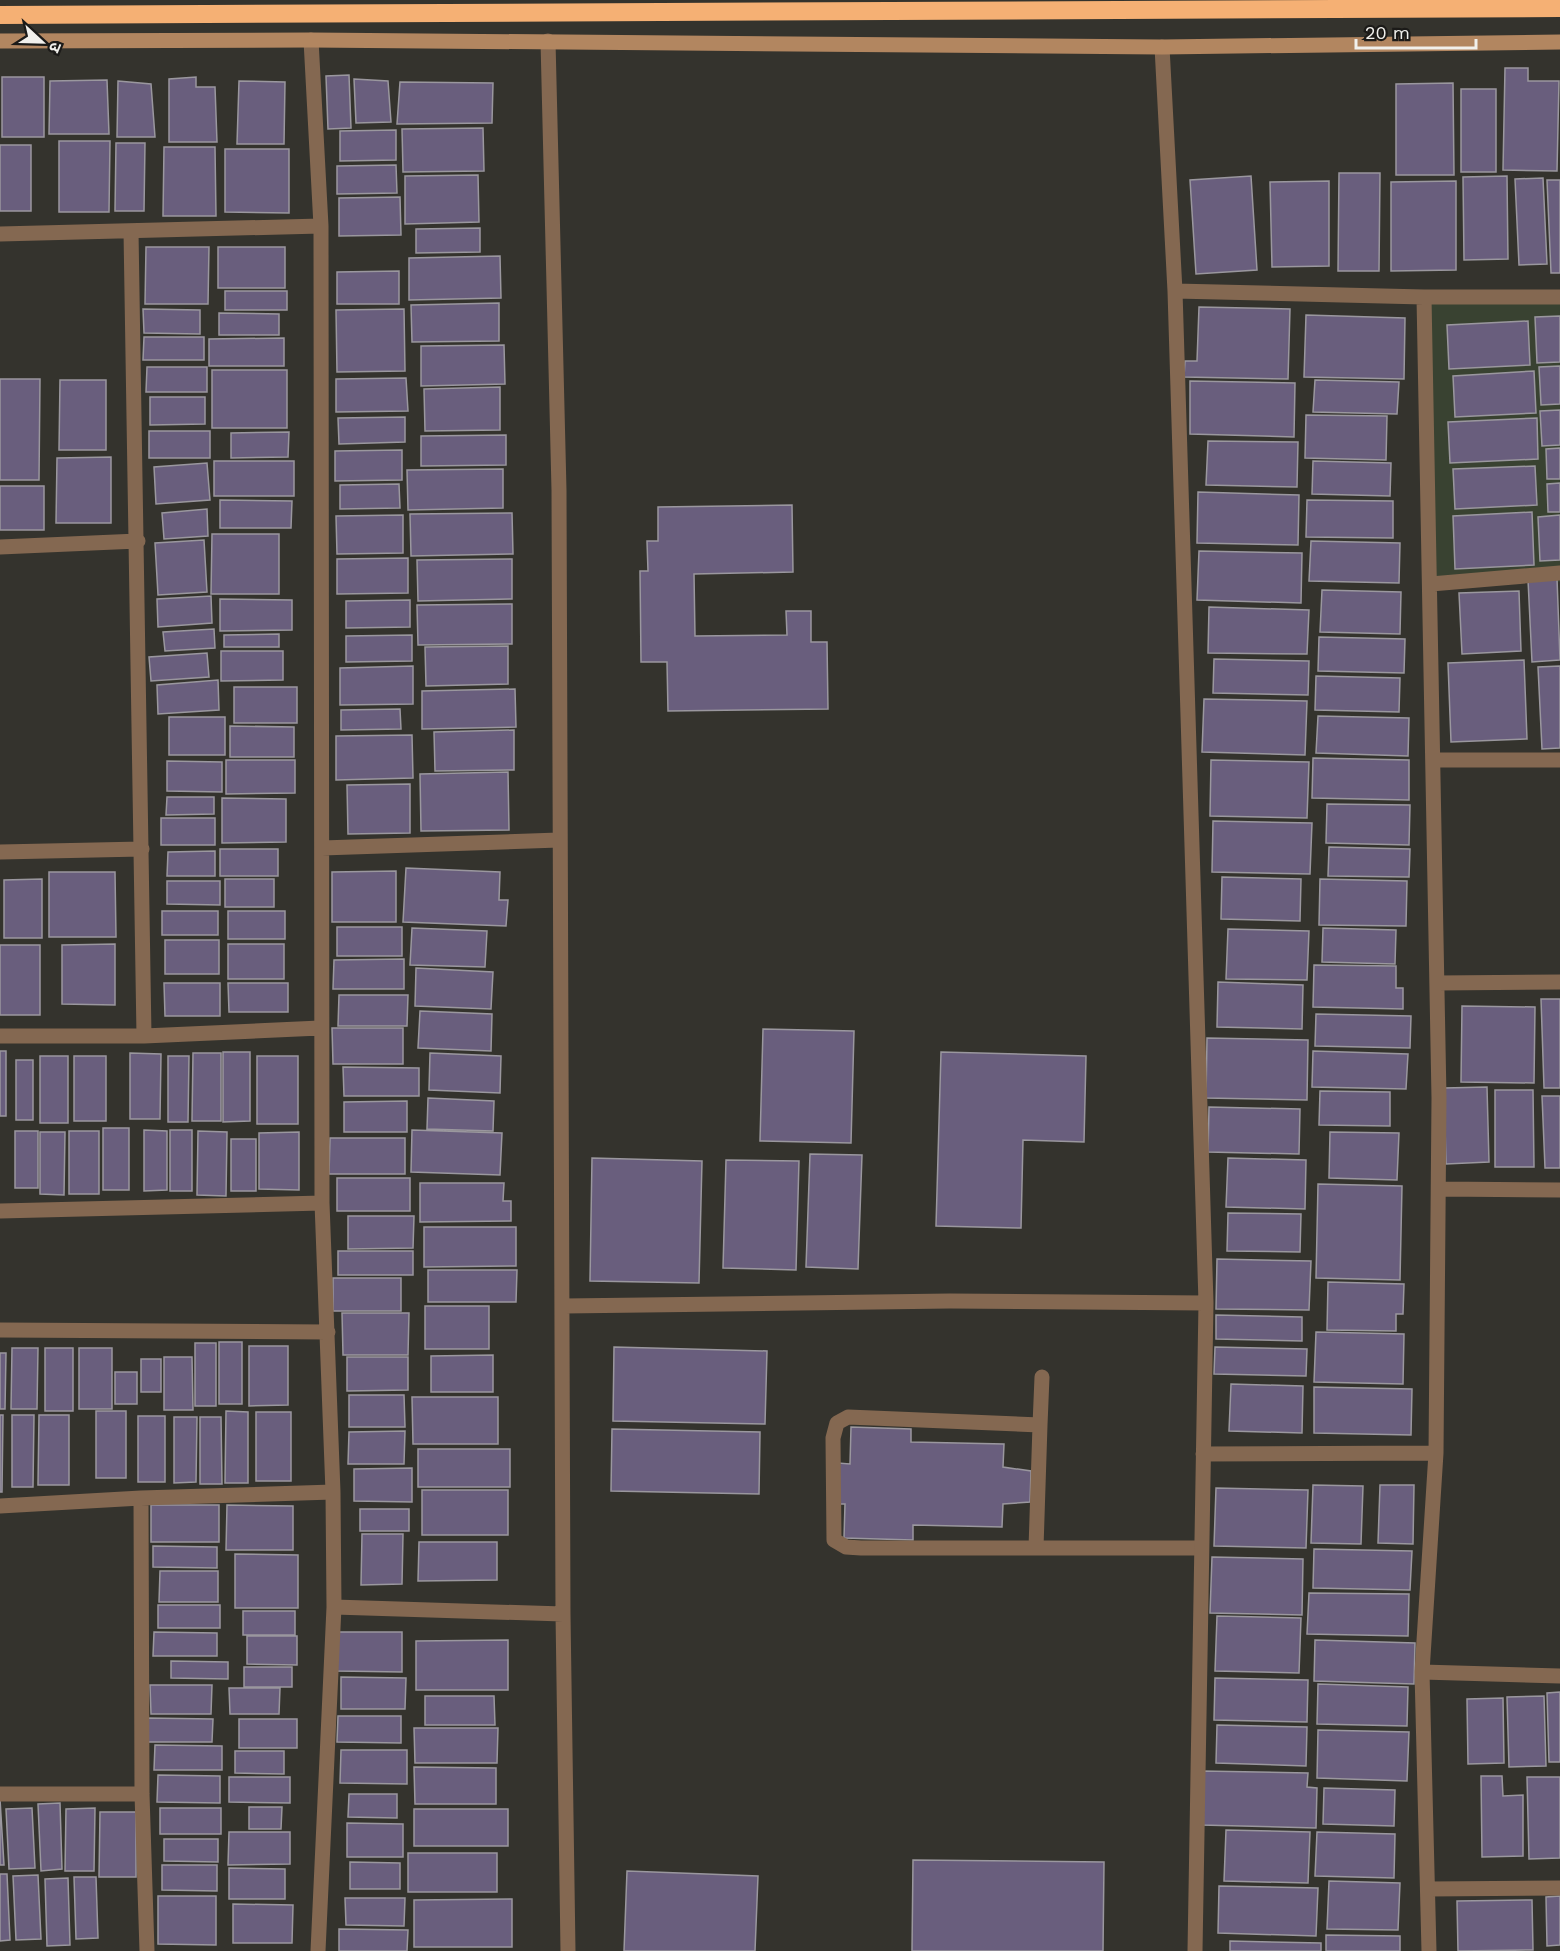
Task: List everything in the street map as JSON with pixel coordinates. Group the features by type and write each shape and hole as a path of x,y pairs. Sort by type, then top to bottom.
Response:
{"highway":[{"path":"0,15 1560,8"}],"street":[{"path":"311,40 321,226 320,1028 322,1203 333,1492 334,1608 318,1951"},
{"path":"0,41 549,41 1162,47 1560,42"},
{"path":"549,41 559,490 559,840 564,1306 563,1614 568,1951"},
{"path":"1162,47 1174,291 1206,1303 1196,1951"},
{"path":"0,234 321,226"},
{"path":"131,231 138,541 144,1036"},
{"path":"1174,291 1424,297 1560,297"},
{"path":"1424,297 1434,760 1439,1189 1436,1453 1422,1672 1429,1951"},
{"path":"0,547 138,541"},
{"path":"1431,584 1560,573"},
{"path":"1434,760 1560,760"},
{"path":"321,848 559,840"},
{"path":"0,852 142,849"},
{"path":"1437,983 1560,982"},
{"path":"0,1036 144,1036 320,1028"},
{"path":"1439,1189 1560,1190"},
{"path":"0,1211 322,1203"},
{"path":"564,1306 950,1301 1206,1303"},
{"path":"0,1330 328,1332"},
{"path":"1036,1548 1042,1377"},
{"path":"1040,1425 848,1417 837,1423 833,1438 834,1540 846,1547 1201,1548"},
{"path":"1203,1454 1436,1453"},
{"path":"0,1506 141,1498 333,1492"},
{"path":"141,1498 142,1794 147,1951"},
{"path":"334,1608 563,1614"},
{"path":"1422,1672 1560,1676"},
{"path":"0,1794 142,1794"},
{"path":"1428,1889 1560,1888"}],"green space":[{"path":"1424,297 1560,297 1560,582 1431,584"}],"building":[{"path":"1505,68 1528,68 1528,81 1559,81 1557,171 1503,170"},
{"path":"349,75 351,128 328,129 326,76"},
{"path":"2,77 44,77 44,137 2,137"},
{"path":"196,77 196,87 215,87 217,142 169,142 169,79"},
{"path":"354,79 388,81 391,122 356,123"},
{"path":"107,80 109,134 49,134 50,81"},
{"path":"118,81 151,84 155,137 117,137"},
{"path":"239,81 285,82 284,144 237,144"},
{"path":"400,82 493,83 492,123 397,124"},
{"path":"1453,83 1454,175 1396,175 1396,84"},
{"path":"1461,89 1496,89 1496,172 1461,172"},
{"path":"483,128 484,171 403,172 402,129"},
{"path":"396,130 396,160 340,161 340,131"},
{"path":"59,141 110,141 109,212 59,212"},
{"path":"116,143 145,143 144,211 115,211"},
{"path":"0,145 31,145 31,211 0,211"},
{"path":"164,147 215,147 216,216 163,216"},
{"path":"225,149 289,149 289,213 225,212"},
{"path":"396,165 397,193 337,194 337,166"},
{"path":"1339,173 1380,173 1379,271 1338,271"},
{"path":"478,175 479,222 405,224 405,176"},
{"path":"1251,176 1257,270 1196,274 1190,180"},
{"path":"1507,176 1508,259 1464,260 1463,177"},
{"path":"1543,178 1547,264 1519,265 1515,179"},
{"path":"1547,180 1560,180 1560,273 1551,273"},
{"path":"1329,181 1329,266 1272,267 1270,182"},
{"path":"1456,181 1456,270 1391,271 1391,182"},
{"path":"400,197 401,235 339,236 339,198"},
{"path":"480,228 480,252 416,253 416,229"},
{"path":"146,247 209,247 208,304 145,304"},
{"path":"218,247 285,247 285,288 218,288"},
{"path":"500,256 501,298 409,300 409,258"},
{"path":"399,271 399,304 337,304 337,272"},
{"path":"225,291 287,291 287,310 225,310"},
{"path":"499,303 499,341 412,342 411,305"},
{"path":"1199,307 1290,309 1288,379 1184,377 1185,361 1197,361"},
{"path":"143,309 200,310 200,334 144,333"},
{"path":"404,309 405,371 337,372 336,310"},
{"path":"219,313 279,314 279,335 219,335"},
{"path":"1306,315 1405,318 1404,379 1304,377"},
{"path":"1560,316 1560,362 1537,363 1535,317"},
{"path":"1528,321 1530,365 1449,369 1447,325"},
{"path":"144,337 204,337 204,360 143,360"},
{"path":"284,338 284,366 209,366 209,339"},
{"path":"504,345 505,384 421,386 421,346"},
{"path":"1560,366 1560,404 1541,405 1539,367"},
{"path":"147,367 207,367 207,392 146,392"},
{"path":"212,370 287,370 287,428 212,428"},
{"path":"1534,371 1536,413 1455,417 1453,376"},
{"path":"406,378 408,411 336,412 336,379"},
{"path":"0,379 40,379 39,480 0,480"},
{"path":"60,380 106,380 106,450 59,450"},
{"path":"1315,380 1399,382 1397,414 1313,412"},
{"path":"1190,381 1295,383 1294,437 1190,434"},
{"path":"500,387 500,430 425,431 424,389"},
{"path":"150,397 205,397 205,424 150,425"},
{"path":"1560,410 1560,445 1542,446 1540,411"},
{"path":"1306,415 1387,416 1386,460 1305,458"},
{"path":"405,417 405,442 339,444 338,418"},
{"path":"1537,418 1538,459 1450,463 1448,422"},
{"path":"149,431 210,431 210,458 149,458"},
{"path":"289,432 288,457 231,458 231,433"},
{"path":"506,435 506,465 421,466 421,436"},
{"path":"1208,441 1298,442 1297,487 1206,485"},
{"path":"1560,448 1560,479 1547,479 1546,449"},
{"path":"402,450 402,480 335,481 335,451"},
{"path":"111,457 111,523 56,523 57,458"},
{"path":"214,461 294,461 294,496 214,496"},
{"path":"1313,461 1391,463 1390,496 1312,494"},
{"path":"207,463 210,500 156,504 154,467"},
{"path":"1535,466 1537,505 1455,509 1453,469"},
{"path":"503,469 503,508 408,510 407,470"},
{"path":"1560,483 1560,512 1548,512 1547,484"},
{"path":"399,484 400,508 340,509 340,485"},
{"path":"0,486 44,486 44,530 0,530"},
{"path":"1198,492 1299,495 1298,545 1197,543"},
{"path":"220,500 292,501 291,528 220,528"},
{"path":"1307,500 1393,501 1393,538 1306,537"},
{"path":"792,505 793,572 694,574 695,636 787,635 786,611 811,611 811,642 827,642 828,709 668,711 667,662 641,662 640,571 648,571 647,541 658,541 658,507"},
{"path":"207,509 208,536 164,539 162,513"},
{"path":"1532,512 1534,565 1455,569 1453,516"},
{"path":"512,513 513,554 411,556 410,514"},
{"path":"403,515 403,553 337,554 336,516"},
{"path":"1560,515 1560,560 1540,561 1538,517"},
{"path":"212,534 279,534 279,594 211,594"},
{"path":"204,540 207,592 158,595 155,543"},
{"path":"1311,541 1400,543 1399,583 1309,581"},
{"path":"1199,551 1302,553 1301,603 1197,600"},
{"path":"408,558 408,593 337,594 337,559"},
{"path":"512,559 512,599 418,601 417,560"},
{"path":"1557,578 1560,660 1532,662 1528,580"},
{"path":"1322,590 1401,592 1400,634 1320,632"},
{"path":"1519,591 1521,651 1462,654 1459,593"},
{"path":"211,596 212,623 158,627 157,599"},
{"path":"220,599 292,600 292,630 220,631"},
{"path":"410,600 410,627 346,628 346,601"},
{"path":"512,604 512,644 418,645 417,605"},
{"path":"1209,607 1309,610 1307,654 1208,653"},
{"path":"214,629 215,648 165,651 163,632"},
{"path":"279,634 279,647 224,647 224,635"},
{"path":"412,635 412,661 346,662 346,636"},
{"path":"1319,637 1405,639 1404,673 1318,671"},
{"path":"508,646 508,684 426,686 425,647"},
{"path":"221,651 283,651 283,680 221,681"},
{"path":"207,653 209,677 151,681 149,657"},
{"path":"1214,659 1309,661 1308,695 1213,693"},
{"path":"1524,660 1527,739 1451,742 1448,663"},
{"path":"413,666 413,704 340,705 340,668"},
{"path":"1560,666 1560,748 1542,749 1538,667"},
{"path":"1316,676 1400,678 1399,712 1315,710"},
{"path":"218,680 219,710 158,714 157,685"},
{"path":"234,687 297,687 297,723 234,723"},
{"path":"515,689 516,727 422,729 422,691"},
{"path":"1204,699 1307,701 1305,755 1202,752"},
{"path":"400,709 401,729 341,730 341,710"},
{"path":"1318,716 1409,718 1408,756 1316,753"},
{"path":"169,717 225,717 225,755 169,755"},
{"path":"230,726 294,727 294,757 230,757"},
{"path":"514,730 514,770 435,771 434,732"},
{"path":"412,735 413,778 336,780 336,736"},
{"path":"1313,758 1409,760 1409,800 1312,798"},
{"path":"226,760 295,760 295,793 226,794"},
{"path":"1211,760 1309,762 1307,818 1210,816"},
{"path":"167,761 222,762 222,792 167,791"},
{"path":"508,772 509,830 421,831 420,774"},
{"path":"410,784 410,833 348,834 347,785"},
{"path":"167,797 214,797 214,814 166,815"},
{"path":"222,798 286,799 286,842 222,843"},
{"path":"1327,804 1410,805 1409,845 1326,843"},
{"path":"161,818 215,818 215,845 161,845"},
{"path":"1213,821 1312,823 1310,874 1212,872"},
{"path":"1329,847 1410,849 1409,877 1328,876"},
{"path":"220,849 278,849 278,876 220,876"},
{"path":"215,851 215,876 167,876 168,852"},
{"path":"406,868 500,872 499,900 508,900 506,926 403,922"},
{"path":"396,871 396,922 332,922 332,872"},
{"path":"49,872 115,872 116,937 49,937"},
{"path":"1222,877 1301,879 1300,921 1221,919"},
{"path":"42,879 42,938 4,938 4,880"},
{"path":"225,879 274,879 274,907 225,907"},
{"path":"1320,879 1407,881 1406,926 1319,925"},
{"path":"167,881 220,881 220,905 167,904"},
{"path":"162,911 218,911 218,935 162,935"},
{"path":"228,911 285,911 285,939 228,939"},
{"path":"337,927 402,927 402,956 337,956"},
{"path":"412,928 487,931 485,967 410,965"},
{"path":"1323,928 1396,930 1395,964 1322,962"},
{"path":"1228,929 1309,931 1307,980 1226,979"},
{"path":"165,940 219,940 219,974 165,974"},
{"path":"115,944 115,1005 62,1004 62,945"},
{"path":"228,944 284,944 284,979 228,979"},
{"path":"0,945 40,945 40,1015 0,1015"},
{"path":"404,959 404,989 333,989 334,960"},
{"path":"1314,965 1396,966 1396,988 1403,988 1403,1009 1313,1007"},
{"path":"416,968 493,972 491,1009 415,1006"},
{"path":"1218,982 1303,985 1302,1029 1217,1027"},
{"path":"164,983 220,983 220,1016 165,1016"},
{"path":"228,983 288,983 288,1012 229,1012"},
{"path":"339,995 408,995 407,1026 338,1026"},
{"path":"1541,999 1560,999 1560,1088 1544,1088"},
{"path":"1462,1006 1535,1007 1534,1083 1461,1082"},
{"path":"420,1011 492,1014 491,1051 418,1048"},
{"path":"1316,1014 1411,1016 1410,1048 1315,1046"},
{"path":"332,1028 403,1028 403,1064 333,1064"},
{"path":"763,1029 854,1031 851,1143 760,1141"},
{"path":"1207,1038 1308,1040 1307,1100 1206,1098"},
{"path":"0,1051 6,1051 6,1116 0,1116"},
{"path":"1313,1051 1408,1054 1406,1089 1312,1087"},
{"path":"223,1052 250,1052 250,1121 223,1122"},
{"path":"941,1052 1086,1056 1084,1142 1023,1140 1021,1228 936,1226"},
{"path":"130,1053 161,1054 160,1119 130,1119"},
{"path":"193,1053 221,1053 221,1121 192,1121"},
{"path":"430,1053 501,1056 500,1093 429,1090"},
{"path":"40,1056 68,1056 68,1123 40,1123"},
{"path":"74,1056 106,1056 106,1121 74,1121"},
{"path":"168,1056 189,1056 188,1122 168,1122"},
{"path":"257,1056 298,1056 298,1124 257,1124"},
{"path":"16,1060 33,1060 33,1120 16,1120"},
{"path":"343,1067 419,1068 419,1096 344,1096"},
{"path":"1487,1087 1489,1162 1446,1164 1444,1088"},
{"path":"1495,1090 1533,1090 1534,1167 1495,1167"},
{"path":"1320,1091 1390,1092 1390,1126 1319,1125"},
{"path":"1542,1096 1560,1096 1560,1168 1545,1168"},
{"path":"428,1098 494,1101 493,1131 427,1129"},
{"path":"407,1101 407,1132 344,1132 344,1102"},
{"path":"1209,1107 1300,1109 1299,1154 1208,1152"},
{"path":"103,1128 129,1128 129,1190 103,1190"},
{"path":"144,1130 167,1131 167,1190 144,1191"},
{"path":"170,1130 192,1130 192,1191 170,1191"},
{"path":"412,1130 502,1133 500,1175 411,1172"},
{"path":"15,1131 38,1131 38,1188 15,1188"},
{"path":"69,1131 99,1131 99,1194 69,1194"},
{"path":"198,1131 227,1132 226,1196 197,1195"},
{"path":"40,1132 65,1132 64,1195 40,1194"},
{"path":"299,1132 299,1190 259,1189 259,1133"},
{"path":"1330,1132 1399,1133 1397,1180 1329,1178"},
{"path":"330,1138 405,1138 405,1174 329,1174"},
{"path":"231,1139 256,1139 256,1191 231,1191"},
{"path":"810,1154 862,1155 858,1269 806,1267"},
{"path":"592,1158 702,1161 699,1283 590,1281"},
{"path":"1228,1158 1306,1160 1305,1209 1226,1207"},
{"path":"726,1160 799,1161 796,1270 723,1268"},
{"path":"337,1178 410,1178 410,1211 337,1211"},
{"path":"420,1183 504,1183 503,1201 511,1201 511,1221 420,1222"},
{"path":"1318,1184 1402,1186 1400,1280 1316,1278"},
{"path":"1228,1213 1301,1214 1300,1252 1227,1251"},
{"path":"348,1216 414,1216 413,1248 348,1249"},
{"path":"424,1227 516,1227 516,1266 424,1267"},
{"path":"338,1251 413,1251 413,1275 338,1275"},
{"path":"1217,1259 1311,1261 1309,1310 1216,1309"},
{"path":"428,1270 517,1270 516,1302 428,1302"},
{"path":"333,1278 401,1278 401,1311 333,1311"},
{"path":"1328,1282 1404,1284 1403,1314 1396,1314 1396,1331 1327,1330"},
{"path":"425,1306 489,1306 489,1349 425,1349"},
{"path":"342,1313 409,1313 408,1355 343,1355"},
{"path":"1216,1315 1302,1317 1302,1341 1216,1339"},
{"path":"1316,1332 1404,1334 1403,1384 1314,1382"},
{"path":"219,1342 242,1342 242,1404 219,1404"},
{"path":"195,1343 216,1343 216,1406 195,1406"},
{"path":"249,1346 288,1346 288,1405 249,1406"},
{"path":"614,1347 767,1351 765,1424 613,1421"},
{"path":"1215,1347 1307,1349 1306,1376 1214,1374"},
{"path":"12,1348 38,1348 37,1409 11,1409"},
{"path":"45,1348 73,1348 73,1411 45,1411"},
{"path":"79,1348 112,1348 112,1409 79,1409"},
{"path":"0,1353 6,1353 5,1409 0,1409"},
{"path":"493,1355 493,1392 431,1392 431,1356"},
{"path":"164,1357 192,1357 193,1410 164,1410"},
{"path":"347,1357 408,1357 408,1390 347,1391"},
{"path":"141,1359 161,1359 161,1392 141,1392"},
{"path":"115,1372 137,1372 137,1404 115,1404"},
{"path":"1231,1384 1303,1386 1302,1433 1229,1431"},
{"path":"1314,1387 1412,1389 1411,1435 1314,1433"},
{"path":"349,1395 404,1395 405,1427 349,1427"},
{"path":"412,1397 498,1397 498,1444 413,1444"},
{"path":"96,1411 126,1411 126,1478 96,1478"},
{"path":"226,1411 248,1412 248,1483 225,1483"},
{"path":"256,1412 291,1412 291,1481 256,1481"},
{"path":"0,1415 3,1415 2,1492 0,1492"},
{"path":"12,1415 34,1415 33,1487 12,1487"},
{"path":"39,1415 69,1415 69,1485 38,1485"},
{"path":"138,1416 165,1416 165,1482 138,1482"},
{"path":"174,1417 197,1417 196,1482 174,1483"},
{"path":"200,1417 221,1417 222,1484 200,1484"},
{"path":"851,1427 911,1429 911,1442 1004,1444 1003,1467 1031,1471 1030,1502 1003,1504 1002,1527 913,1525 913,1540 844,1538 845,1504 836,1504 838,1463 850,1464"},
{"path":"612,1429 760,1432 759,1494 611,1491"},
{"path":"405,1431 404,1464 348,1464 349,1432"},
{"path":"418,1449 510,1449 510,1487 418,1487"},
{"path":"412,1468 412,1502 354,1501 354,1469"},
{"path":"1313,1485 1363,1486 1361,1544 1311,1543"},
{"path":"1380,1485 1414,1485 1413,1544 1378,1543"},
{"path":"1216,1488 1308,1490 1306,1548 1214,1546"},
{"path":"422,1490 508,1490 508,1535 422,1535"},
{"path":"151,1505 219,1505 219,1542 151,1542"},
{"path":"227,1505 293,1506 293,1550 226,1550"},
{"path":"360,1509 409,1509 409,1531 360,1531"},
{"path":"362,1534 403,1534 402,1584 361,1585"},
{"path":"419,1542 497,1542 497,1580 418,1581"},
{"path":"153,1546 217,1547 217,1568 153,1567"},
{"path":"1314,1549 1412,1551 1410,1590 1313,1588"},
{"path":"235,1554 298,1555 298,1608 235,1608"},
{"path":"1212,1557 1303,1559 1302,1615 1210,1613"},
{"path":"160,1571 218,1571 218,1602 159,1602"},
{"path":"1309,1593 1409,1594 1408,1636 1307,1634"},
{"path":"158,1605 220,1605 220,1628 158,1628"},
{"path":"243,1611 295,1611 295,1635 243,1635"},
{"path":"1217,1616 1301,1618 1299,1673 1215,1671"},
{"path":"154,1632 217,1633 217,1656 153,1656"},
{"path":"337,1632 402,1632 402,1672 337,1671"},
{"path":"247,1636 297,1636 297,1665 247,1664"},
{"path":"508,1640 508,1690 416,1690 416,1641"},
{"path":"1315,1640 1415,1643 1414,1684 1314,1681"},
{"path":"171,1661 228,1662 228,1679 171,1678"},
{"path":"244,1667 292,1667 292,1687 244,1687"},
{"path":"341,1677 406,1678 405,1709 341,1709"},
{"path":"1215,1678 1308,1680 1307,1722 1214,1720"},
{"path":"1318,1684 1408,1687 1407,1726 1317,1724"},
{"path":"150,1685 212,1685 211,1714 151,1714"},
{"path":"229,1688 280,1688 279,1714 230,1714"},
{"path":"1560,1692 1560,1762 1549,1762 1547,1693"},
{"path":"425,1696 494,1696 495,1725 425,1725"},
{"path":"1544,1696 1546,1766 1509,1767 1507,1697"},
{"path":"1503,1698 1504,1763 1468,1764 1467,1699"},
{"path":"338,1716 401,1716 401,1743 337,1742"},
{"path":"146,1718 213,1719 212,1742 146,1742"},
{"path":"239,1719 297,1719 297,1748 239,1748"},
{"path":"1217,1725 1307,1727 1306,1766 1216,1763"},
{"path":"414,1728 498,1728 497,1763 415,1763"},
{"path":"1318,1730 1409,1732 1407,1781 1317,1778"},
{"path":"155,1745 222,1746 222,1770 154,1770"},
{"path":"341,1750 407,1750 407,1784 340,1783"},
{"path":"235,1751 284,1751 284,1774 235,1773"},
{"path":"414,1767 496,1768 496,1804 415,1804"},
{"path":"1202,1771 1308,1773 1307,1787 1317,1788 1316,1828 1201,1825"},
{"path":"158,1775 220,1776 220,1803 157,1802"},
{"path":"1481,1776 1502,1776 1503,1796 1523,1795 1523,1856 1482,1857"},
{"path":"229,1777 290,1777 290,1803 229,1802"},
{"path":"1527,1777 1560,1777 1560,1858 1529,1859"},
{"path":"1324,1788 1395,1790 1394,1826 1323,1824"},
{"path":"349,1794 397,1794 397,1818 348,1817"},
{"path":"0,1799 4,1865 0,1865"},
{"path":"60,1803 62,1869 41,1871 38,1804"},
{"path":"249,1807 282,1807 281,1829 249,1829"},
{"path":"32,1808 35,1868 9,1869 6,1809"},
{"path":"95,1808 94,1871 65,1871 66,1809"},
{"path":"160,1808 221,1808 221,1834 160,1834"},
{"path":"414,1809 508,1809 508,1846 414,1846"},
{"path":"100,1812 136,1812 136,1877 99,1877"},
{"path":"347,1823 403,1824 403,1857 347,1857"},
{"path":"1226,1830 1310,1832 1308,1883 1224,1881"},
{"path":"229,1832 290,1832 290,1864 228,1865"},
{"path":"1317,1832 1395,1834 1394,1878 1315,1876"},
{"path":"164,1839 218,1839 218,1862 164,1861"},
{"path":"408,1853 497,1853 497,1892 408,1892"},
{"path":"913,1860 1104,1862 1103,1951 912,1951"},
{"path":"350,1862 400,1863 400,1889 350,1889"},
{"path":"162,1865 217,1865 217,1891 162,1890"},
{"path":"229,1868 285,1869 285,1899 229,1899"},
{"path":"627,1871 758,1876 755,1951 624,1951"},
{"path":"0,1874 7,1874 10,1940 0,1941"},
{"path":"38,1875 41,1939 16,1940 13,1876"},
{"path":"74,1877 96,1877 98,1938 76,1939"},
{"path":"68,1878 70,1945 47,1946 45,1879"},
{"path":"1329,1881 1400,1883 1398,1930 1327,1929"},
{"path":"1219,1886 1318,1888 1316,1936 1218,1933"},
{"path":"158,1896 216,1896 216,1945 158,1944"},
{"path":"1560,1896 1560,1945 1547,1946 1546,1897"},
{"path":"345,1898 405,1898 404,1926 346,1925"},
{"path":"512,1899 512,1947 414,1947 414,1900"},
{"path":"1532,1900 1533,1950 1458,1951 1457,1901"},
{"path":"233,1904 293,1905 292,1943 233,1943"},
{"path":"339,1929 408,1930 407,1951 339,1951"},
{"path":"1326,1935 1400,1936 1400,1951 1326,1951"},
{"path":"1230,1941 1321,1943 1321,1951 1230,1951"}]}
